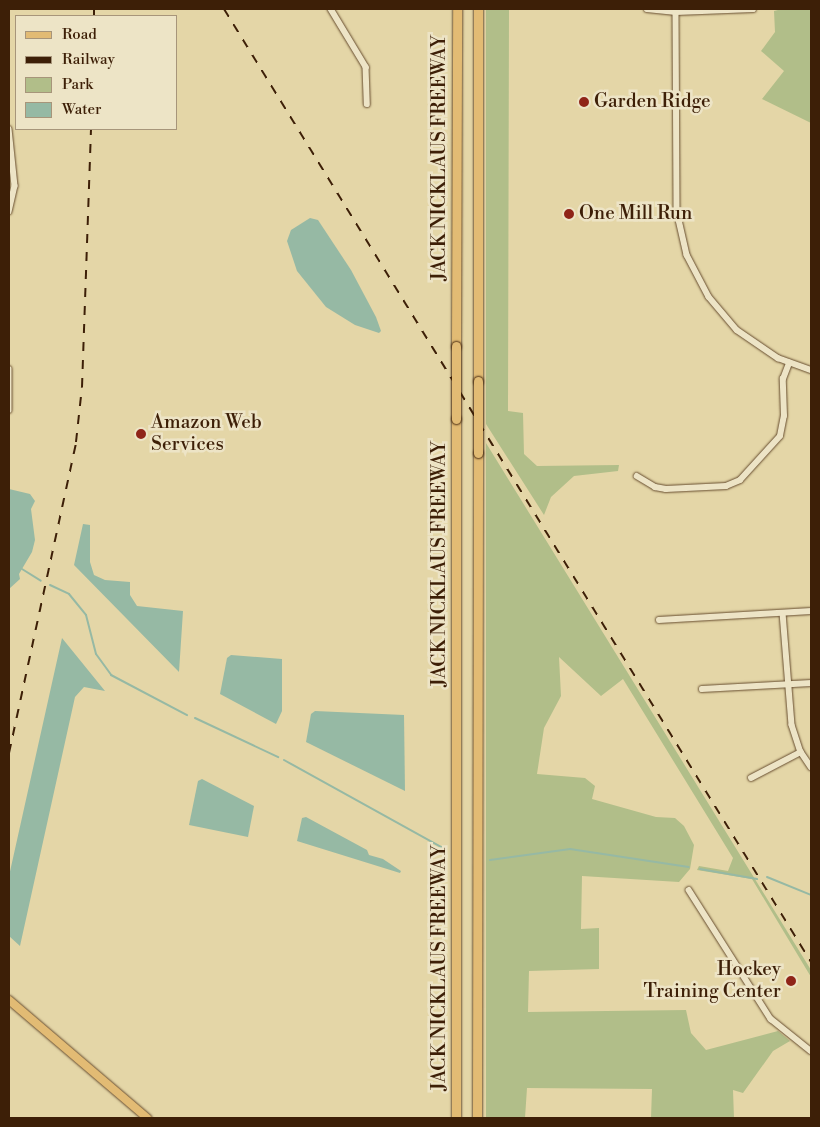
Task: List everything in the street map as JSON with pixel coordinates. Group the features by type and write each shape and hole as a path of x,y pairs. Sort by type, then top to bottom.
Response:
{"highway":[{"name":"JACK NICKLAUS FREEWAY","path":"456,1118 457,9"},
{"name":"JACK NICKLAUS FREEWAY","path":"477,1118 478,9"}],"main road":[{"path":"9,1000 147,1118"}],"street":[{"path":"331,9 366,67 366,104"},
{"path":"647,9 676,12 752,9"},
{"path":"676,12 677,211 687,255 716,308 750,340 789,363 811,370"},
{"path":"9,129 15,186 9,211"},
{"path":"637,476 655,487 666,489 726,486 740,480 780,436 784,416 783,379 789,363"},
{"path":"9,369 9,410"},
{"path":"659,620 811,611"},
{"path":"783,613 787,684 792,725 801,752 811,766"},
{"path":"702,689 811,683"},
{"path":"751,778 801,752"},
{"path":"689,890 752,994 771,1019 811,1051"}],"green space":[{"path":"486,9 509,9 508,411 523,413 524,454 537,466 619,465 618,471 574,476 551,497 544,515 486,424"},
{"path":"782,9 811,9 811,123 762,99 784,71 761,51 775,32 774,11"},
{"path":"486,443 811,970 811,977 752,879 697,870 699,866 728,871 733,858 623,679 601,696 559,657 561,696 544,728 537,774 585,778 595,786 592,799 656,817 675,818 684,826 694,845 690,869 679,882 582,876 581,929 599,928 599,969 529,971 528,1012 686,1010 691,1033 706,1050 778,1031 790,1041 773,1051 743,1093 733,1090 734,1118 651,1118 652,1089 527,1088 525,1118 486,1118"}],"water":[{"path":"310,218 318,220 351,270 376,317 381,331 379,333 355,325 326,307 297,271 287,241 291,230"},
{"path":"9,489 30,494 35,501 31,509 35,540 32,552 19,574 20,579 9,589"},
{"path":"83,524 90,525 90,562 94,575 105,580 130,582 130,595 137,606 183,611 179,672 74,565"},
{"path":"62,638 105,691 84,687 75,697 20,946 9,936 9,876"},
{"path":"231,655 282,659 282,711 276,724 220,694 227,658"},
{"path":"315,711 404,715 405,791 306,742 311,714"},
{"path":"202,779 254,806 248,837 189,825 198,781"},
{"path":"306,817 367,850 369,855 383,859 401,871 400,873 297,841 302,818"}],"waterway":[{"path":"22,569 41,581"},
{"path":"50,585 69,594 86,615 96,654 111,675 187,715"},
{"path":"195,718 278,757"},
{"path":"284,760 443,848"},
{"path":"490,860 570,849 689,867"},
{"path":"700,869 757,879"},
{"path":"767,877 811,895"}],"railway":[{"path":"94,9 94,15"},
{"path":"224,9 811,962"},
{"path":"9,753 76,442 82,387 91,130"}],"place":[{"name":"Garden Ridge","path":"584,102"},
{"name":"One Mill Run","path":"569,214"},
{"name":"Amazon Web Services","path":"141,434"},
{"name":"Hockey Training Center","path":"791,981"}]}
